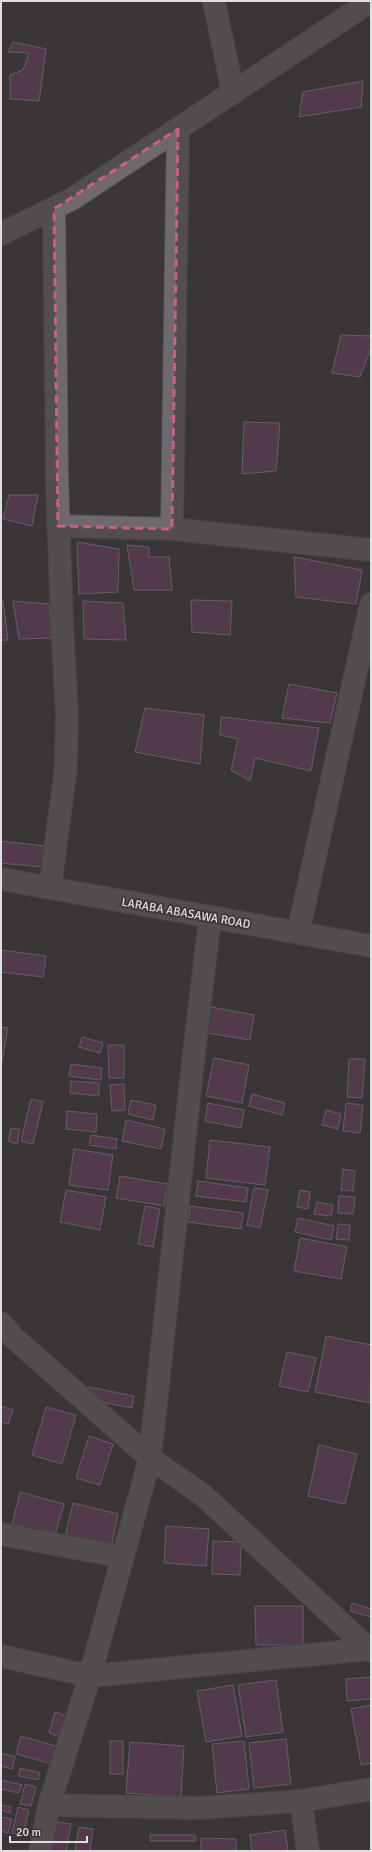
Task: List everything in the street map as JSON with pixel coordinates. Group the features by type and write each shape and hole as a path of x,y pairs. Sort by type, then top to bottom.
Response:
{"street":[{"path":"214,1 233,93"},
{"path":"1,234 72,199 371,1"},
{"path":"172,530 178,129"},
{"path":"50,888 66,767 67,713 58,526 54,209"},
{"path":"58,526 172,530 371,550"},
{"path":"298,933 371,604"},
{"name":"LARABA ABASAWA ROAD","path":"1,879 371,946"},
{"path":"40,1851 49,1805 90,1676 150,1458 210,918"},
{"path":"1,1323 14,1338 150,1458 204,1496 370,1650"},
{"path":"1,1534 123,1557"},
{"path":"1,1656 90,1676 370,1650"},
{"path":"49,1805 199,1808 301,1801 371,1789"},
{"path":"301,1801 308,1851"}],"highlighted area":[{"path":"178,129 172,529 58,526 54,209"}],"building":[{"path":"13,42 46,49 39,101 10,99 10,75 23,70 29,53 8,52"},
{"path":"363,81 361,107 299,117 303,92"},
{"path":"341,335 371,336 371,348 360,377 332,373"},
{"path":"244,422 280,423 276,471 242,474"},
{"path":"9,495 38,495 32,526 3,519"},
{"path":"77,542 119,549 118,592 79,594"},
{"path":"127,545 149,547 149,557 169,557 172,590 134,590"},
{"path":"294,557 362,570 356,604 296,597"},
{"path":"191,600 232,601 230,635 192,632"},
{"path":"1,601 3,601 8,640 1,640"},
{"path":"13,601 49,604 51,638 19,639"},
{"path":"83,601 123,603 126,640 84,639"},
{"path":"289,684 337,693 330,723 282,718"},
{"path":"145,708 204,715 200,764 135,752"},
{"path":"221,717 319,728 311,771 255,758 250,781 231,770 238,739 220,735"},
{"path":"1,841 45,846 42,867 1,863"},
{"path":"1,950 46,956 43,977 1,972"},
{"path":"211,1007 254,1015 250,1040 207,1033"},
{"path":"1,1027 8,1028 1,1066"},
{"path":"82,1037 103,1043 100,1053 79,1047"},
{"path":"108,1045 124,1045 124,1078 109,1078"},
{"path":"214,1058 249,1065 242,1103 206,1096"},
{"path":"349,1059 365,1059 362,1098 347,1097"},
{"path":"71,1064 102,1068 101,1080 69,1076"},
{"path":"71,1081 99,1083 99,1096 70,1093"},
{"path":"124,1084 125,1110 112,1111 110,1085"},
{"path":"252,1094 285,1103 282,1115 249,1106"},
{"path":"31,1099 43,1102 33,1144 21,1141"},
{"path":"131,1100 156,1105 153,1120 128,1114"},
{"path":"208,1103 244,1110 241,1128 205,1121"},
{"path":"346,1103 363,1105 360,1133 343,1131"},
{"path":"326,1110 341,1114 338,1129 322,1125"},
{"path":"67,1111 97,1114 96,1132 66,1129"},
{"path":"126,1120 165,1129 161,1149 122,1141"},
{"path":"11,1128 20,1129 17,1144 8,1141"},
{"path":"91,1135 117,1139 116,1149 89,1145"},
{"path":"210,1140 270,1147 265,1185 206,1178"},
{"path":"74,1149 113,1155 108,1190 69,1185"},
{"path":"343,1169 355,1171 353,1191 341,1190"},
{"path":"120,1176 168,1184 164,1206 116,1198"},
{"path":"198,1181 248,1188 246,1202 196,1196"},
{"path":"254,1188 268,1190 260,1228 247,1225"},
{"path":"66,1190 106,1197 100,1230 60,1222"},
{"path":"300,1190 310,1192 308,1209 297,1207"},
{"path":"339,1196 355,1197 353,1214 338,1213"},
{"path":"317,1202 333,1205 331,1216 314,1214"},
{"path":"145,1206 160,1209 153,1247 138,1244"},
{"path":"190,1206 243,1213 241,1229 188,1222"},
{"path":"298,1218 334,1226 331,1240 295,1232"},
{"path":"338,1224 350,1225 349,1240 336,1239"},
{"path":"300,1238 347,1247 341,1279 294,1271"},
{"path":"326,1336 371,1345 370,1403 315,1392"},
{"path":"287,1352 316,1358 308,1392 279,1386"},
{"path":"89,1387 134,1396 132,1408 86,1399"},
{"path":"1,1406 13,1410 8,1424 1,1422"},
{"path":"46,1407 76,1415 62,1464 32,1455"},
{"path":"89,1436 113,1444 100,1485 76,1478"},
{"path":"319,1445 357,1454 345,1504 308,1496"},
{"path":"20,1492 64,1504 55,1535 12,1524"},
{"path":"73,1503 118,1514 111,1547 65,1537"},
{"path":"166,1526 209,1529 206,1566 164,1563"},
{"path":"213,1541 241,1542 240,1575 212,1574"},
{"path":"352,1603 371,1609 371,1617 350,1611"},
{"path":"255,1606 303,1606 303,1645 256,1645"},
{"path":"371,1677 371,1699 347,1701 346,1679"},
{"path":"276,1680 283,1732 246,1737 238,1685"},
{"path":"233,1685 242,1736 206,1742 197,1691"},
{"path":"371,1705 371,1763 361,1765 351,1709"},
{"path":"55,1712 69,1717 63,1738 49,1733"},
{"path":"21,1736 56,1746 52,1764 16,1754"},
{"path":"286,1739 291,1784 254,1788 249,1743"},
{"path":"110,1741 123,1741 123,1774 110,1774"},
{"path":"244,1741 249,1789 217,1793 212,1744"},
{"path":"130,1742 184,1746 181,1797 126,1793"},
{"path":"1,1753 15,1757 12,1769 1,1766"},
{"path":"20,1768 40,1773 38,1780 19,1776"},
{"path":"1,1780 22,1785 19,1793 1,1789"},
{"path":"25,1784 36,1787 31,1806 20,1804"},
{"path":"1,1805 11,1807 10,1813 1,1810"},
{"path":"18,1807 29,1810 23,1835 12,1833"},
{"path":"1,1817 12,1819 8,1833 1,1831"},
{"path":"53,1821 71,1824 66,1851 47,1851"},
{"path":"79,1827 93,1829 90,1851 75,1851"},
{"path":"285,1830 288,1851 252,1851 250,1835"},
{"path":"150,1835 195,1835 196,1841 150,1841"},
{"path":"201,1838 236,1839 236,1851 201,1851"}]}
